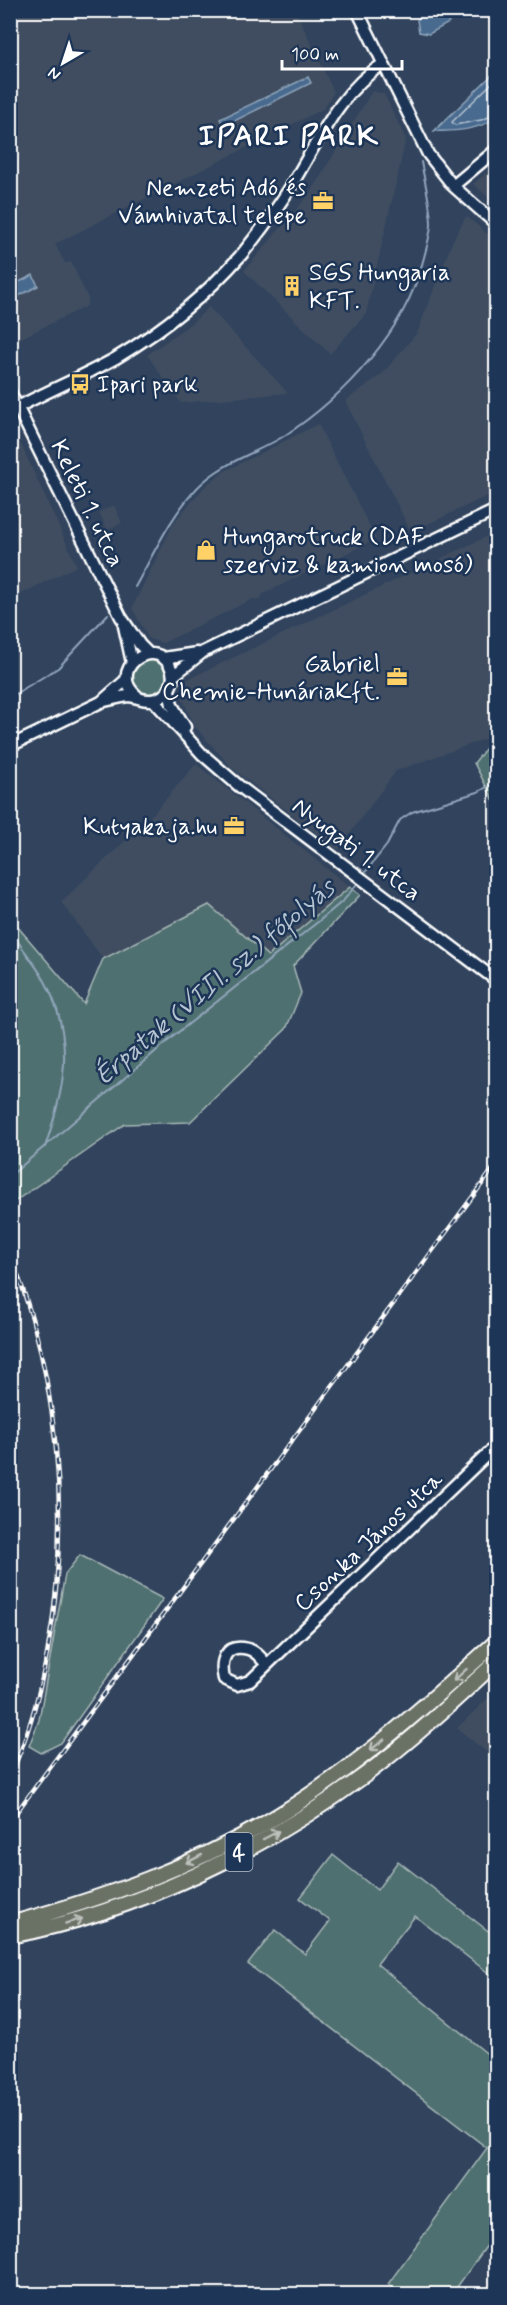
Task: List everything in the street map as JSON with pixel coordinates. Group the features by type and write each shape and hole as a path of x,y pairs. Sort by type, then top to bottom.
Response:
{"main road":[{"name":"4","path":"13,1932 68,1908 172,1870 279,1815 393,1733 496,1642"},
{"name":"4","path":"13,1932 74,1921 135,1901 184,1880 287,1827 368,1773 496,1662"}],"street":[{"path":"357,10 425,149 453,186 496,224"},
{"path":"18,407 115,358 175,318 205,291 242,253 276,210 340,106 373,70 383,64"},
{"path":"453,186 496,150"},
{"name":"Keleti 1. utca","path":"10,392 121,617"},
{"path":"173,676 203,652 496,510"},
{"path":"121,617 149,654 163,658 203,652"},
{"path":"121,617 132,663"},
{"path":"10,746 100,702 127,679 136,658 149,654"},
{"path":"100,702 137,696 153,700 164,695 169,690 173,676 171,668 163,658"},
{"path":"127,679 130,689 137,696"},
{"name":"Nyugati 1. utca","path":"169,690 172,705 197,748"},
{"name":"Nyugati 1. utca","path":"153,700 197,748 239,786 496,980"},
{"name":"Csonka János utca","path":"267,1665 496,1446"}],"shaded area":[{"path":"11,11 296,11 334,92 323,109 55,244 65,263 71,262 88,298 87,306 11,343"},
{"path":"372,91 384,94 406,139 366,314 330,354 244,271 311,192"},
{"path":"496,165 496,204 473,184"},
{"path":"466,216 496,241 496,492 411,532 345,401 382,374 417,333 453,240"},
{"path":"209,307 288,393 181,403 147,355 194,321"},
{"path":"11,423 77,566 10,599"},
{"path":"318,424 376,539 263,594 261,600 253,599 163,643 149,639 132,608 174,522 206,485 225,471"},
{"path":"114,505 122,523 107,530 99,512"},
{"path":"496,532 496,735 396,771 338,850 233,769 195,727 183,700 182,682"},
{"path":"196,764 350,887 268,956 209,905 103,959 61,902 150,817"},
{"path":"496,1690 496,1760 457,1728"}],"green space":[{"path":"150,659 163,664 168,677 163,690 150,695 137,690 132,677 137,664"},
{"path":"496,740 496,801 494,801 474,763 490,743"},
{"path":"350,887 360,895 293,966 301,993 286,1029 190,1122 125,1124 11,1204 11,919 84,1004 103,959 209,905 268,956"},
{"path":"80,1555 163,1599 61,1743 41,1753 29,1746 39,1720 65,1574"},
{"path":"333,1855 377,1890 398,1861 496,1937 496,1979 415,1916 377,1964 496,2061 496,2233 452,2294 402,2294 388,2284 487,2148 248,1964 275,1930 305,1954 330,1921 300,1898"}],"water":[{"path":"424,11 460,11 447,24 429,34 419,32 417,20"},
{"path":"496,71 496,118 467,129 434,131"},
{"path":"308,77 311,83 224,126 220,119"},
{"path":"33,275 38,286 11,300 11,286"}],"waterway":[{"path":"135,587 171,522 188,498 207,478 284,436 306,420 350,382 387,337 414,287 430,234 430,210 421,162"},
{"path":"10,697 58,668 108,614"},
{"name":"Érpatak (VIII. sz.) főfolyás","path":"363,875 387,845 400,820 412,812 478,792 496,782"},
{"name":"Érpatak (VIII. sz.) főfolyás","path":"10,1176 176,1034 344,900 360,880"},
{"path":"10,929 48,987 62,1028 64,1067 57,1106 45,1147"}],"railway":[{"path":"10,1821 496,1165"},
{"path":"10,1255 31,1315 46,1380 56,1447 59,1516 56,1585 47,1653 32,1717 10,1777"}],"place":[{"name":"Nemzeti Adó és Vámhivatal telepe","path":"323,201"},
{"name":"SGS Hungaria KFT.","path":"292,286"},
{"name":"Ipari park","path":"80,384"},
{"name":"Hungarotruck (DAF szerviz & kamion mosó)","path":"206,550"},
{"name":"Gabriel Chemie-HunáriaKft.","path":"397,677"},
{"name":"Kutyakaja.hu","path":"234,826"}],"district":[{"name":"IPARI PARK","path":"289,135"}]}
